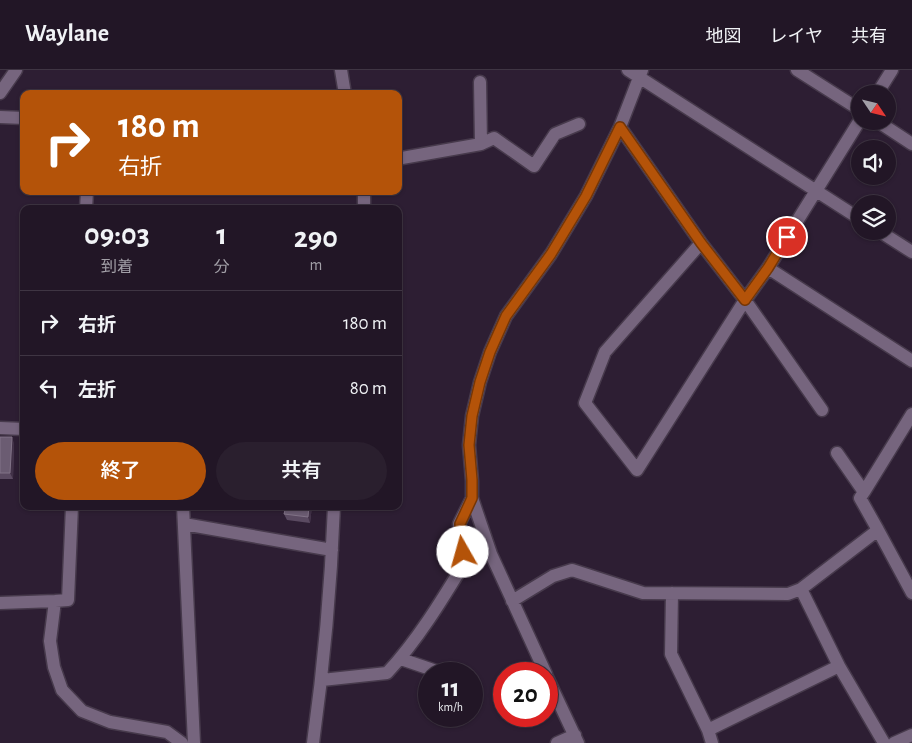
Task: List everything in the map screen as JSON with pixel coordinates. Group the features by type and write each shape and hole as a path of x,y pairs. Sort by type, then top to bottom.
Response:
{"street":[{"path":"0,93 16,70"},
{"path":"341,70 345,90"},
{"path":"628,70 641,74 851,213"},
{"path":"797,70 851,104"},
{"path":"883,85 892,70"},
{"path":"540,662 491,554 472,498 469,445 472,416 480,382 490,352 506,316 551,254 586,196 620,127 641,74"},
{"path":"480,82 481,144"},
{"path":"0,117 20,118"},
{"path":"402,158 481,144 494,138 534,166 555,134 579,124"},
{"path":"620,127 822,410"},
{"path":"701,243 605,352 585,403 637,470 745,300 768,268 854,130"},
{"path":"891,130 912,144"},
{"path":"893,240 912,252"},
{"path":"768,268 912,361"},
{"path":"912,414 860,498 912,593"},
{"path":"0,428 20,429"},
{"path":"837,453 864,492"},
{"path":"322,680 387,673 400,659 443,598 465,562 460,524 472,498"},
{"path":"0,603 68,600 72,510"},
{"path":"183,510 194,743"},
{"path":"314,743 322,680 334,510"},
{"path":"184,524 332,550"},
{"path":"512,602 553,576 572,570 643,593 788,594 801,588 878,530"},
{"path":"801,588 840,666 884,743"},
{"path":"672,593 671,654 708,730 712,743"},
{"path":"55,601 50,641 54,667 62,690 82,711 110,722 167,732 182,743"},
{"path":"400,659 418,665"},
{"path":"708,730 840,666"},
{"path":"557,743 576,739 558,700"},
{"path":"894,743 912,735"}],"building":[{"path":"0,437 12,437 10,473 0,473"},
{"path":"285,510 309,510 308,517 284,514"}],"route":[{"path":"463,552 460,524 472,498 469,445 472,416 480,382 490,352 506,316 551,254 586,196 620,127 701,243 745,300 787,237"}]}
